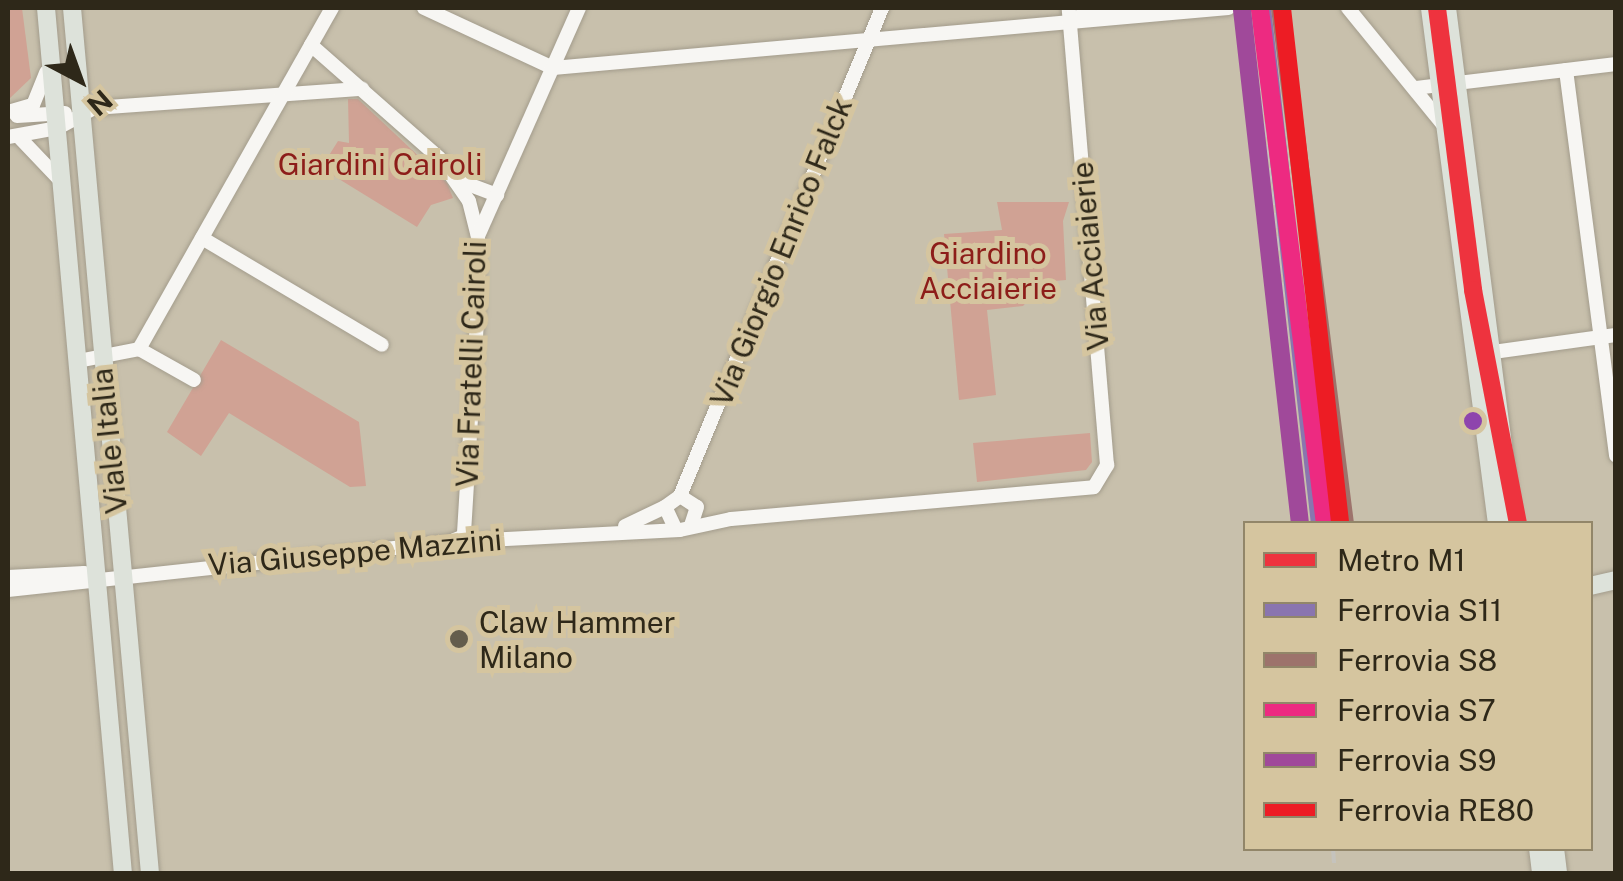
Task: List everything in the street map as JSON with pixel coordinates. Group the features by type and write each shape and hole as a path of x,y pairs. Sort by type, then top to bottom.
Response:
{"main road":[{"name":"Viale Italia","path":"46,8 123,874"},
{"name":"Viale Italia","path":"72,8 100,360 124,573 150,874"},
{"path":"1430,8 1450,86 1493,352 1513,521"},
{"path":"1447,8 1450,86 1446,128 1497,521"}],"street":[{"name":"Viale Italia","path":"8,115 33,105 46,87 46,8"},
{"path":"78,361 100,360 139,349 332,8"},
{"path":"424,8 443,12 553,68 1131,8"},
{"path":"478,237 578,8"},
{"name":"Via Giorgio Enrico Falck","path":"680,496 882,8"},
{"path":"1070,14 1118,20 1166,11 1228,8"},
{"path":"1352,10 1446,128"},
{"name":"Via Acciaierie","path":"1070,14 1107,466 1094,488"},
{"name":"Via Fratelli Cairoli","path":"311,45 457,180 496,194"},
{"path":"1414,88 1616,64"},
{"path":"1566,70 1616,456"},
{"path":"13,137 81,114 285,91 363,89"},
{"path":"8,115 57,120"},
{"path":"13,137 47,161 63,188"},
{"name":"Via Fratelli Cairoli","path":"449,542 464,536 478,237 457,180"},
{"path":"202,238 382,345"},
{"path":"1493,352 1616,335"},
{"path":"139,349 194,380"},
{"name":"Via Giuseppe Mazzini","path":"97,580 124,573 449,542 675,528 695,519 1094,488"},
{"path":"680,496 690,498 695,519"},
{"name":"Via Giuseppe Mazzini","path":"614,529 665,508 680,496"},
{"path":"665,508 675,528"},
{"path":"8,577 84,573 97,580"},
{"path":"8,590 97,580"}],"green space":[{"path":"8,8 22,8 31,78 8,100"},
{"name":"Giardini Cairoli","path":"348,99 358,99 447,183 453,198 431,205 417,227 321,168 338,141 349,143"},
{"name":"Giardino Acciaierie","path":"997,202 1069,202 1063,221 1066,280 1044,282 1023,306 987,310 996,395 959,400 944,234 1002,230"},
{"path":"221,340 359,422 366,486 350,487 229,413 201,456 167,432"},
{"path":"1090,433 1092,462 1086,470 977,482 973,443"}],"railway":[{"path":"1260,8 1261,76 1305,521"},
{"path":"1333,851 1335,874"}],"metro line":[{"name":"M1","path":"1437,8 1473,290 1517,521"}],"rail line":[{"name":"S11","path":"1262,8 1320,521"},
{"name":"S8","path":"1280,8 1345,521"},
{"name":"RE80","path":"1282,8 1340,521"},
{"name":"S9","path":"1242,10 1300,521"},
{"name":"S7","path":"1260,10 1325,521"}],"place":[{"name":"Claw Hammer Milano","path":"459,639"}]}
